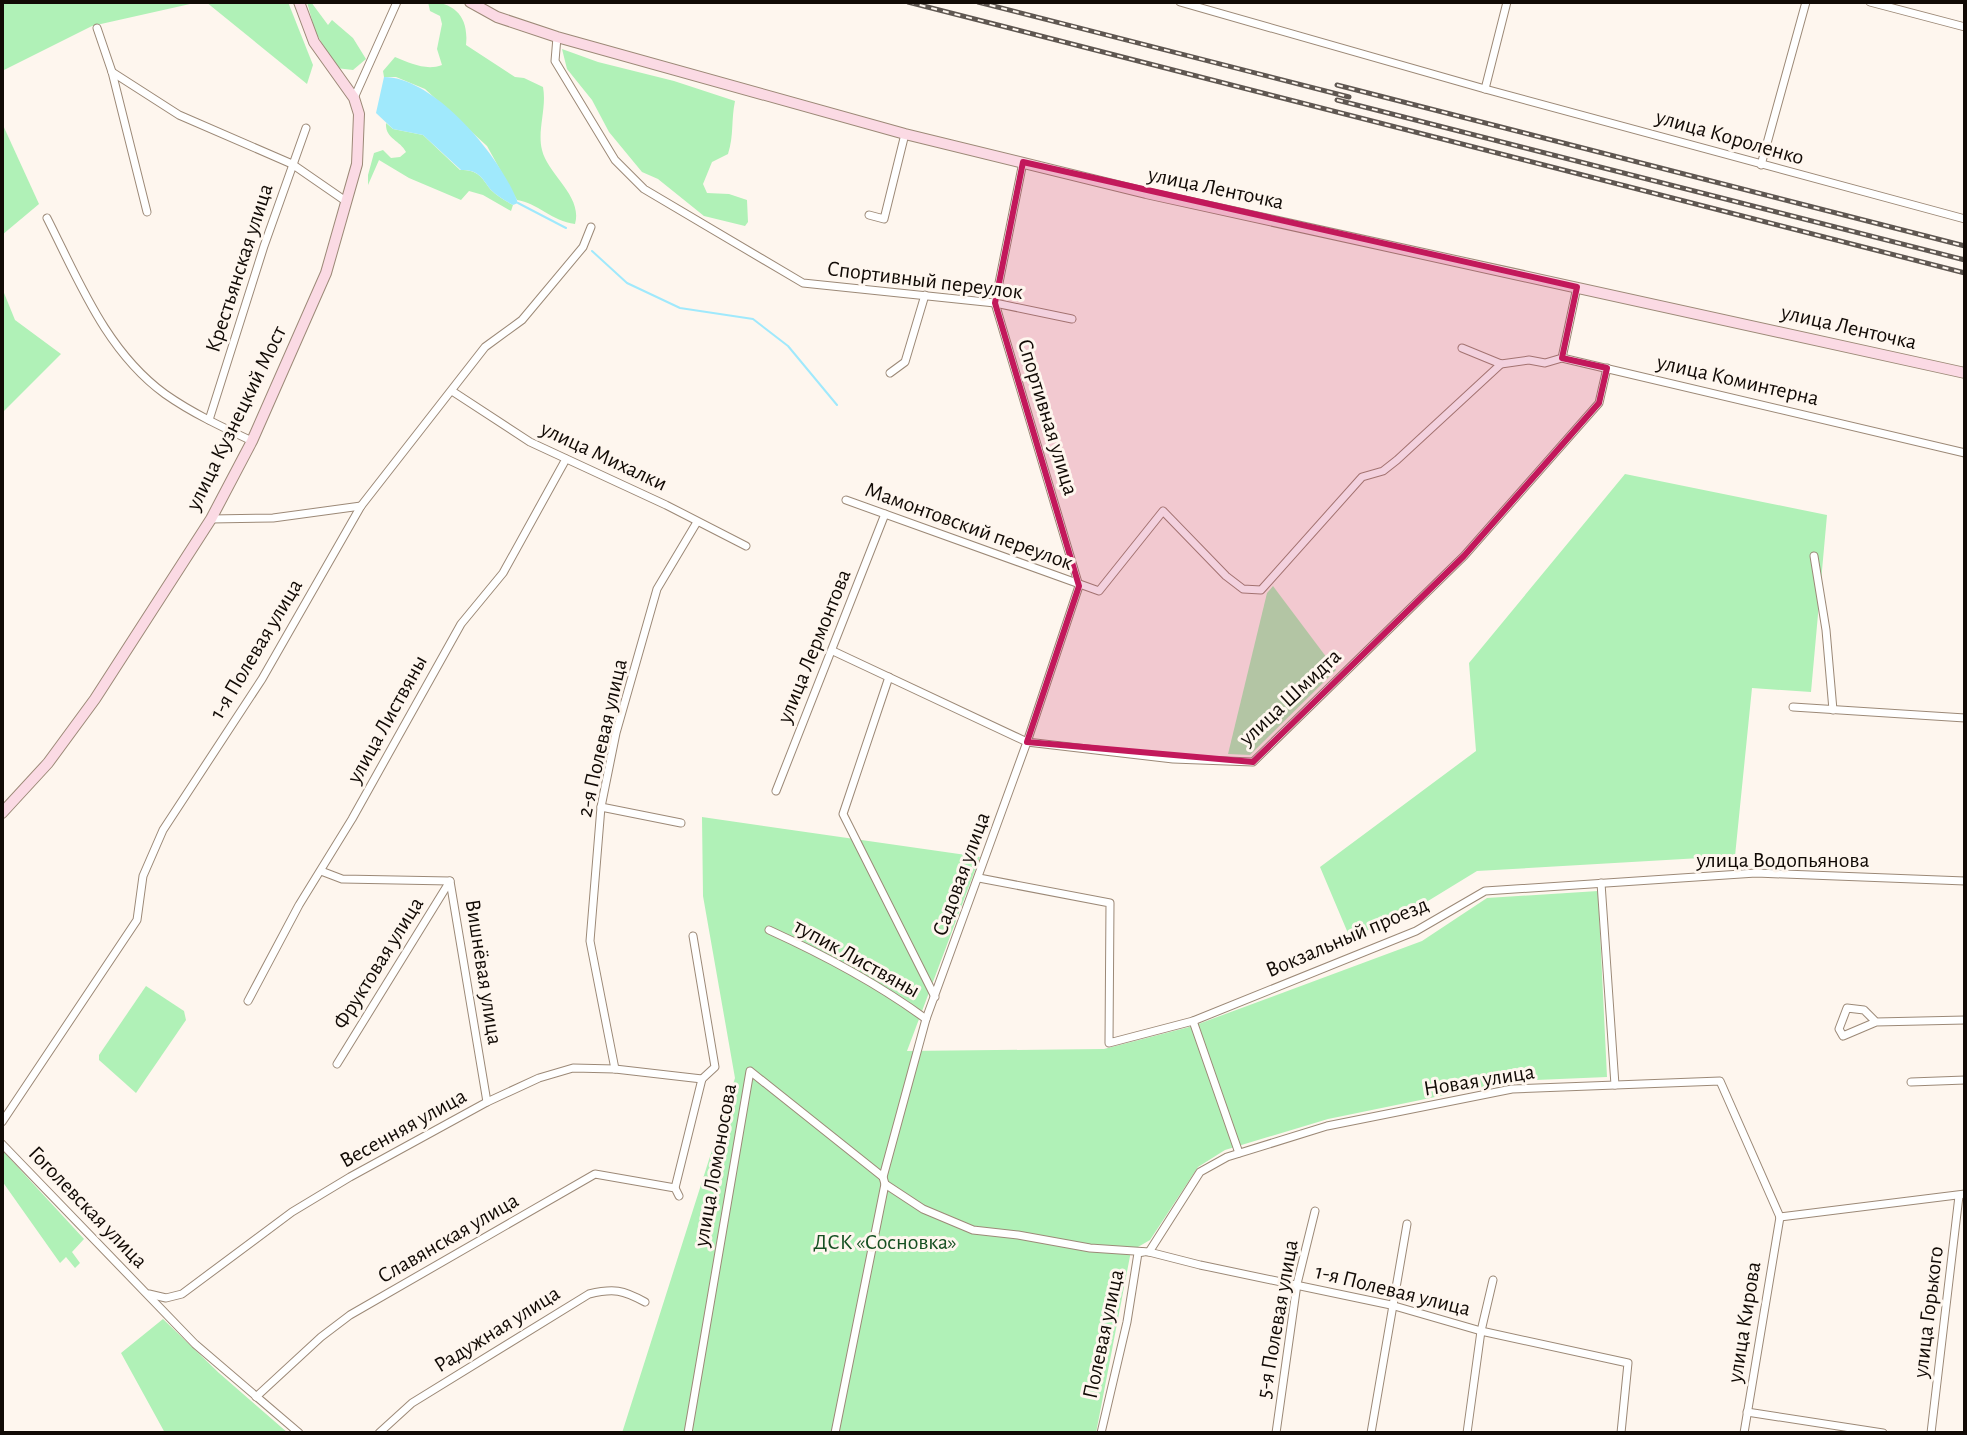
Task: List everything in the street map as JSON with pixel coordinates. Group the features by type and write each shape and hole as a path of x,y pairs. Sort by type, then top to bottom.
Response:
{"main road":[{"name":"улица Кузнецкий Мост","path":"2,813 48,763 95,699 211,519 252,441 326,273 347,202 360,140 359,114 354,98 314,42 299,2"},
{"name":"улица Ленточка","path":"470,2 497,17 557,37 905,134 1146,193 1965,373"}],"street":[{"path":"354,98 397,2"},
{"name":"улица Короленко","path":"1180,2 1485,89 1965,219"},
{"path":"1485,89 1507,2"},
{"path":"1761,165 1806,2"},
{"path":"1870,2 1965,27"},
{"path":"97,28 112,72 147,212"},
{"name":"Спортивный переулок","path":"557,37 555,61 615,160 644,189 803,283 995,303 1072,319"},
{"path":"112,72 179,115 292,164 347,202"},
{"name":"Крестьянская улица","path":"209,420 306,128"},
{"path":"869,215 884,219 905,134"},
{"name":"Спортивная улица","path":"1023,162 995,303 1079,586"},
{"path":"47,218 102,327 133,365 165,394 252,441"},
{"name":"1-я Полевая улица","path":"2,1122 137,920 143,876 163,830 262,679 361,506 485,347 522,320 583,247 591,227"},
{"path":"1562,358 1577,287"},
{"path":"890,373 905,362 925,295"},
{"name":"улица Коминтерна","path":"1462,348 1501,364 1529,360 1545,363 1562,358 1965,453"},
{"path":"1079,586 1099,591 1163,511 1226,576 1243,589 1261,590 1362,477 1383,471 1397,460 1501,364"},
{"name":"улица Шмидта","path":"833,651 1027,742 1173,759 1253,762 1464,556 1599,403 1607,368"},
{"name":"улица Михалки","path":"452,391 530,442 746,546"},
{"name":"улица Листвяны","path":"248,1001 293,916 461,624 503,573 566,459"},
{"name":"Мамонтовский переулок","path":"846,500 1079,586"},
{"path":"211,519 273,518 361,506"},
{"name":"улица Лермонтова","path":"776,791 885,514"},
{"name":"2-я Полевая улица","path":"615,1069 590,941 601,807 616,733 657,589 697,522"},
{"path":"1814,556 1826,630 1833,710"},
{"name":"Садовая улица","path":"835,1433 884,1181 926,1019 979,878 1079,586"},
{"path":"889,677 843,814 935,998"},
{"path":"1793,707 1965,718"},
{"path":"601,807 681,823"},
{"name":"Вишнёвая улица","path":"321,871 342,879 450,881 487,1102"},
{"name":"улица Водопьянова","path":"1601,883 1756,873 1965,881"},
{"name":"Вокзальный проезд","path":"979,878 1110,903 1109,1043 1193,1021 1416,931 1485,891 1601,883"},
{"name":"Фруктовая улица","path":"337,1064 450,881"},
{"path":"1601,883 1615,1085"},
{"name":"тупик Листвяны","path":"769,930 814,950 926,1019"},
{"path":"693,936 715,1067 702,1079"},
{"path":"1876,1022 1864,1010 1847,1008 1839,1029 1843,1036 1876,1022 1965,1020"},
{"path":"1193,1021 1239,1153"},
{"name":"Весенняя улица","path":"149,1294 166,1298 182,1294 292,1212 487,1102 539,1078 573,1068 615,1069 702,1079"},
{"name":"улица Ломоносова","path":"688,1433 750,1071 884,1181"},
{"name":"Славянская улица","path":"256,1397 321,1337 350,1315 595,1174 677,1192 702,1079"},
{"path":"1911,1082 1965,1080"},
{"name":"Новая улица","path":"1149,1252 1200,1172 1227,1157 1327,1126 1512,1089 1720,1081 1780,1217"},
{"name":"Гоголевская улица","path":"2,1144 195,1344 299,1433"},
{"name":"1-я Полевая улица","path":"884,1181 923,1209 973,1230 1090,1248 1149,1252 1391,1305 1481,1331 1628,1363 1621,1433"},
{"path":"1780,1217 1962,1195"},
{"name":"улица Горького","path":"1931,1433 1962,1195"},
{"name":"5-я Полевая улица","path":"1276,1433 1297,1284 1315,1211"},
{"name":"улица Кирова","path":"1744,1433 1780,1217"},
{"path":"1371,1433 1407,1224"},
{"name":"Полевая улица","path":"1101,1433 1127,1322 1138,1253 1149,1252"},
{"path":"1467,1433 1481,1331 1493,1280"},
{"name":"Радужная улица","path":"379,1433 412,1403 589,1294 607,1290 626,1291 645,1302"},
{"path":"1747,1412 1883,1433"}],"highlighted area":[{"path":"1023,162 1577,287 1562,358 1607,368 1599,403 1464,556 1253,762 1027,742 1079,586 995,303"}],"green space":[{"path":"2,2 199,2 92,26 2,71"},
{"path":"206,2 288,2 313,65 307,84"},
{"path":"307,2 311,2 328,25 332,20 353,38 366,59 353,70 336,68 315,31"},
{"path":"428,2 446,5 458,13 465,26 466,45 515,77 543,87 542,150 570,195 576,214 575,224 517,200 487,146 425,89 396,77 384,77 383,71 395,57 424,67 442,65 437,49 442,24 440,16 430,11"},
{"path":"562,49 735,101 728,154 712,162 703,184 707,193 729,194 747,200 748,222 745,226 704,216 658,179 642,172 609,132 592,100 567,69"},
{"path":"2,123 39,204 2,235"},
{"path":"386,123 393,129 423,135 460,170 479,175 493,192 513,205 511,211 483,195 469,191 461,200 409,178 379,160 368,185 374,153 383,150 391,158 400,157 406,152 390,136"},
{"path":"2,288 15,320 61,354 2,413"},
{"path":"1625,474 1827,515 1811,692 1752,688 1735,856 1477,871 1410,912 1350,938 1320,867 1476,751 1469,663"},
{"path":"1273,586 1336,670 1250,755 1228,754 1267,593"},
{"name":"ДСК «Сосновка»","path":"702,817 980,857 907,1051 1104,1049 1193,1026 1422,941 1487,898 1598,891 1607,1077 1513,1081 1328,1119 1225,1150 1198,1167 1150,1240 1131,1251 1096,1433 622,1433 735,1078 703,896"},
{"path":"146,986 184,1011 186,1020 136,1093 99,1060 99,1055"},
{"path":"2,1150 84,1239 72,1252 80,1263 75,1268 66,1257 60,1263 2,1181"},
{"path":"163,1319 288,1433 165,1433 121,1353"}],"water":[{"path":"384,77 424,90 445,105 482,143 510,185 518,203 513,205 499,196 476,173 461,170 423,135 393,129 376,113"}],"waterway":[{"path":"518,203 566,228"},
{"path":"592,251 627,283 680,308 753,319 788,346 837,405"}],"railway":[{"path":"908,2 1965,273"},
{"path":"978,2 1349,97"},
{"path":"1337,85 1965,246"},
{"path":"1337,100 1965,260"}]}
